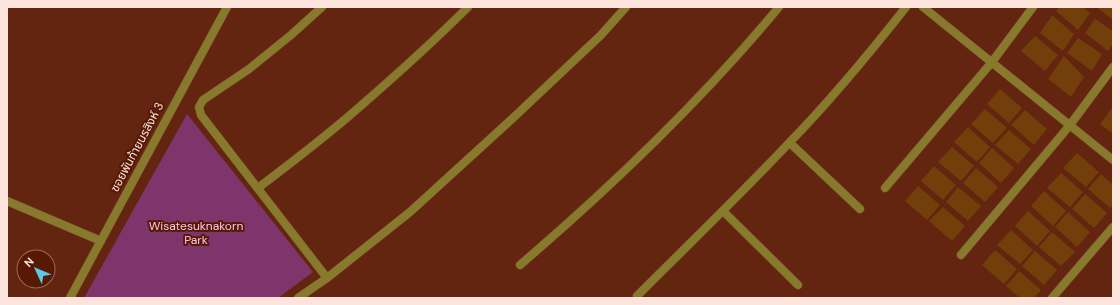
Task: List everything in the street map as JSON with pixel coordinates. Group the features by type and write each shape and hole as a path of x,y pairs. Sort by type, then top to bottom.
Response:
{"street":[{"name":"ซอยพันท้ายนรสิงห์ 3","path":"70,298 227,7"},
{"path":"322,7 291,35 249,69 203,100 199,107 201,115 327,278"},
{"path":"258,188 316,144 356,111 437,38 468,7"},
{"path":"298,298 327,278 410,212 601,35 626,7"},
{"path":"520,265 570,222 661,135 717,77 779,7"},
{"path":"636,296 790,143 872,50 906,7"},
{"path":"924,7 1113,160"},
{"path":"885,188 992,62 1033,7"},
{"path":"961,255 1070,125 1113,67"},
{"path":"790,143 860,209"},
{"path":"7,201 101,241"},
{"path":"723,211 798,285"},
{"path":"1052,298 1113,227"}],"green space":[{"name":"Wisatesuknakorn Park","path":"187,114 313,272 278,298 84,298"}],"building":[{"path":"1059,7 1083,7 1090,13 1078,30 1056,11"},
{"path":"1096,7 1113,7 1113,20"},
{"path":"1052,15 1074,34 1063,51 1040,33"},
{"path":"1095,19 1113,31 1113,44 1108,51 1085,33"},
{"path":"1035,36 1058,55 1045,71 1021,51"},
{"path":"1078,38 1102,54 1092,71 1067,53"},
{"path":"1064,56 1084,77 1071,97 1048,79"},
{"path":"1000,89 1022,108 1009,123 987,104"},
{"path":"1112,108 1113,109 1113,134 1100,124"},
{"path":"985,109 1007,128 993,143 971,124"},
{"path":"1025,110 1047,129 1034,145 1011,125"},
{"path":"968,127 990,147 977,162 954,142"},
{"path":"1009,130 1031,149 1018,164 995,145"},
{"path":"952,147 974,166 961,181 938,162"},
{"path":"992,148 1014,168 1001,183 979,163"},
{"path":"1077,153 1099,172 1086,187 1063,168"},
{"path":"934,166 956,185 943,200 921,181"},
{"path":"976,168 998,187 985,202 963,183"},
{"path":"1061,173 1083,192 1070,207 1047,188"},
{"path":"1101,174 1113,185 1113,205 1110,208 1088,189"},
{"path":"918,186 940,205 927,220 905,201"},
{"path":"958,187 981,206 968,221 946,202"},
{"path":"1044,191 1066,211 1053,226 1031,206"},
{"path":"1085,194 1107,213 1094,228 1072,209"},
{"path":"943,207 965,226 952,241 929,221"},
{"path":"1028,211 1050,231 1037,246 1015,226"},
{"path":"1068,212 1090,232 1077,247 1055,227"},
{"path":"1011,230 1033,250 1020,264 997,245"},
{"path":"1052,232 1075,252 1061,266 1039,247"},
{"path":"995,250 1017,269 1004,284 982,265"},
{"path":"1035,251 1057,270 1044,285 1022,266"},
{"path":"1019,271 1041,290 1034,298 1020,298 1006,286"}]}
